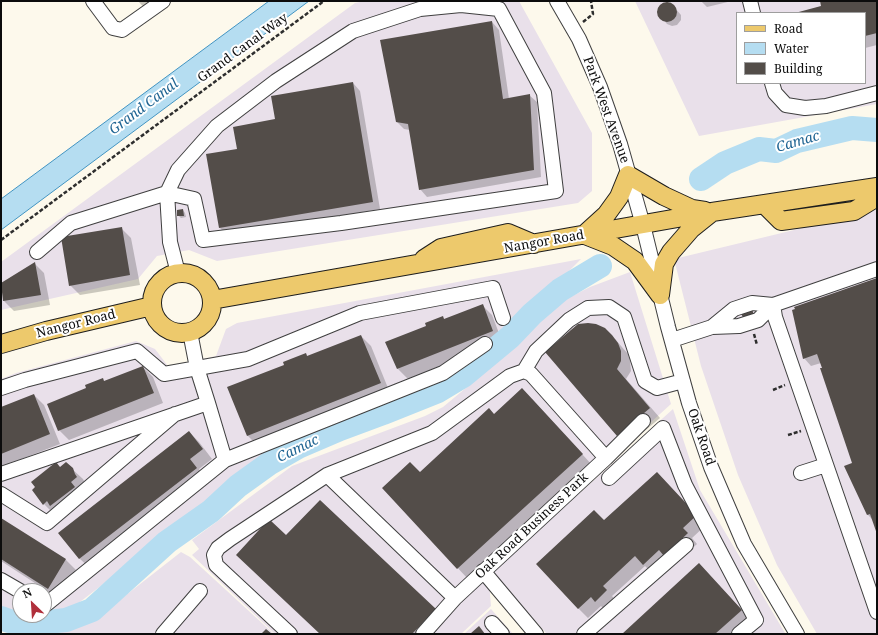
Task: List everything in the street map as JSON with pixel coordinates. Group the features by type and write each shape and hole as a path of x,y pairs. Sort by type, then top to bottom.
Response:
{"main road":[{"path":"660,295 635,262 612,246 584,235 606,215 619,197 628,175 662,195 692,209 712,212"},
{"name":"Nangor Road","path":"212,300 417,264 441,248 508,233 534,244 712,212 877,187"},
{"path":"764,204 781,221 854,211 877,197"},
{"path":"660,295 664,264 670,252 691,230 712,212"},
{"path":"178,273 188,273 205,283 210,291 212,300 211,311 206,320 199,328 190,332 179,333 165,327 155,316 152,306 153,297 159,284 170,276 178,273"},
{"name":"Nangor Road","path":"1,344 46,331 152,306"}],"street":[{"path":"93,1 113,28 122,30 163,1"},
{"name":"Park West Avenue","path":"557,1 579,39 600,87 620,144 643,224"},
{"path":"750,1 753,12"},
{"path":"37,252 71,223 167,193 194,199 203,240 341,223 556,191 544,93 499,10 461,5 420,10 353,31 276,81 217,126 178,170 167,193 170,242 178,273"},
{"path":"772,84 775,93 786,105 805,108 826,106 877,93"},
{"name":"Oak Road","path":"643,224 683,381 711,467 744,544 797,634"},
{"path":"672,340 712,327 734,309 752,303 772,305 877,269"},
{"path":"1,388 25,380 137,350 164,374 248,360 360,313 493,288 502,318"},
{"path":"772,305 877,612"},
{"path":"290,634 216,565 214,555 218,548 230,539 328,475 432,433 510,376 524,371 536,352 569,320 588,308 609,307 624,317 645,381 657,388 683,381"},
{"path":"190,332 197,368 225,460"},
{"path":"52,600 225,460 444,373 485,344"},
{"path":"524,371 531,374 606,458"},
{"path":"1,474 208,403"},
{"path":"1,494 47,523 175,414"},
{"name":"Oak Road Business Park","path":"423,634 455,598 606,458 643,421"},
{"path":"609,478 663,428 685,484 756,620 739,634"},
{"path":"801,473 826,465"},
{"path":"328,475 455,598"},
{"path":"584,634 686,545"},
{"path":"483,571 536,634"},
{"path":"1,580 12,586"},
{"path":"163,634 200,591"}],"path":[{"name":"Grand Canal Way","path":"1,240 324,1"},
{"path":"584,22 593,14 591,1"}],"shaded area":[{"path":"364,1 519,1 592,133 592,191 578,203 217,261 189,250 157,256 138,279 1,310 1,262 355,3"},
{"path":"635,1 877,1 877,104 699,136"},
{"path":"877,210 877,634 817,634 777,565 738,475 701,366 674,259"},
{"path":"581,259 519,321 461,371 273,454 72,608 52,611 52,583 12,583 12,613 5,613 1,610 1,379 16,373 136,341 155,349 168,366 216,356 226,329 237,323"},
{"path":"630,272 671,404 488,570 491,606 461,634 275,634 192,555 199,549 192,540 292,466 425,416 443,407 508,353 552,310 566,299 590,287"},
{"path":"673,409 700,490 785,633 547,634 492,572"},
{"path":"181,552 190,557 274,634 17,634 76,626 98,617"},
{"path":"491,609 513,634 464,634"}],"water":[{"name":"Grand Canal","path":"269,1 309,1 1,230 1,199"}],"building":[{"path":"820,1 877,1 877,33 866,36 866,12 799,12 821,6"},
{"path":"667,2 674,5 677,12 674,19 667,22 660,19 657,12 660,5"},
{"path":"492,21 503,99 530,94 534,170 419,190 408,124 396,122 380,40"},
{"path":"353,82 373,202 219,228 206,154 237,149 233,127 275,119 271,96"},
{"path":"183,209 184,216 177,216 177,210"},
{"path":"122,227 130,275 69,286 61,237"},
{"path":"35,262 41,295 3,301 1,283"},
{"path":"877,278 877,534 870,514 867,515 844,466 852,463 820,368 822,368 817,354 803,359 792,310 795,309 794,307"},
{"path":"483,304 493,331 397,369 385,342 426,326 425,323 443,316 444,319"},
{"path":"752,309 754,315 744,320 741,313"},
{"path":"578,324 596,324 605,328 618,343 621,351 621,361 617,369 650,408 617,436 545,352"},
{"path":"361,335 381,383 247,436 227,387 284,365 283,362 306,353 307,356"},
{"path":"143,366 154,393 58,431 47,404 86,388 85,385 103,378 104,381"},
{"path":"522,388 583,454 457,569 382,488 410,462 420,472 489,408 494,414"},
{"path":"34,394 50,434 1,454 1,407"},
{"path":"189,431 203,449 190,459 197,468 79,559 58,533"},
{"path":"56,462 60,467 66,462 73,468 77,477 71,482 75,487 50,506 47,501 43,505 32,490 35,487 31,482"},
{"path":"657,472 697,515 683,528 688,533 664,556 659,550 643,565 635,556 603,586 607,590 595,602 591,597 578,609 536,564 594,510 604,520"},
{"path":"320,500 436,609 412,634 320,634 236,555 269,519 286,535"},
{"path":"1,518 66,559 52,583 39,583 1,559"},
{"path":"699,563 742,610 715,634 622,634"},
{"path":"479,626 485,634 470,634"},
{"path":"266,629 272,634 261,634"}],"waterway":[{"name":"Camac","path":"701,179 725,163 759,149 776,151 797,141 852,128 877,130"},
{"name":"Camac","path":"1,618 9,621 37,623 66,620 92,610 167,542 211,511 238,486 270,463 298,447 438,391 463,376 510,337 532,314 560,290 600,266"}]}
